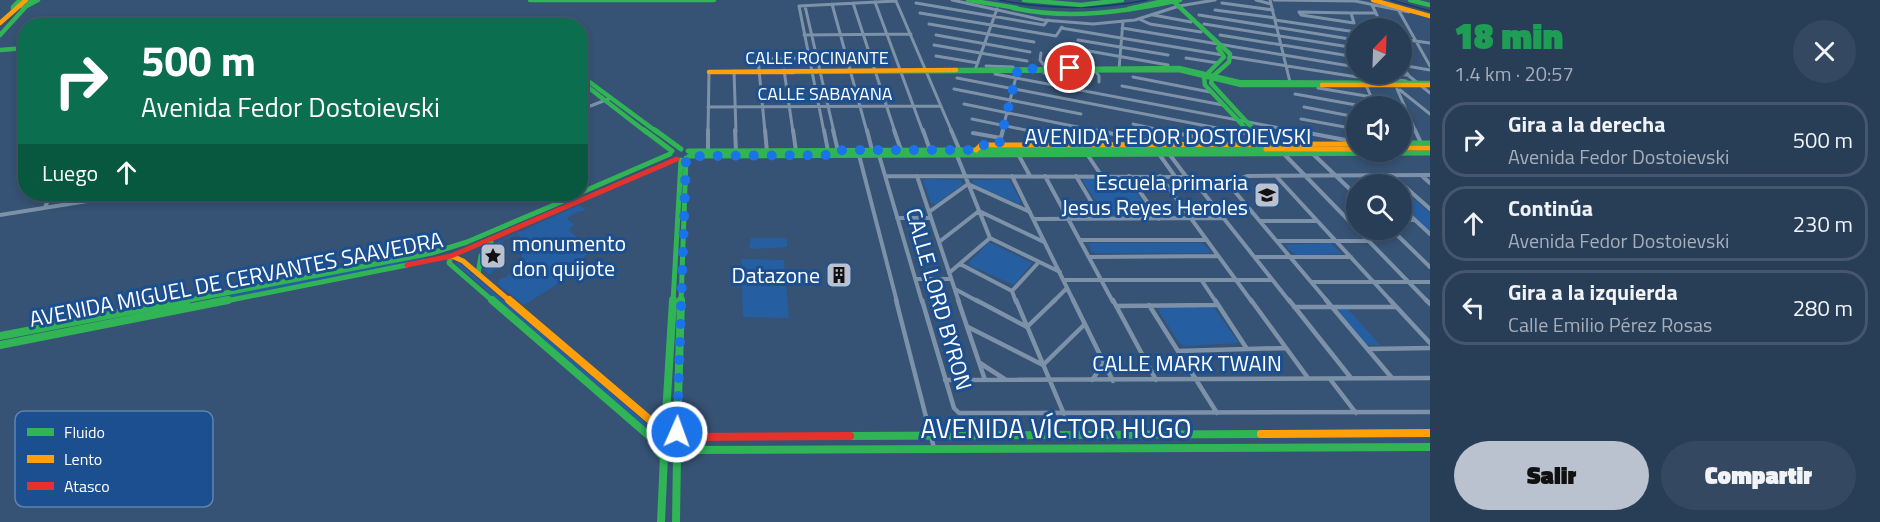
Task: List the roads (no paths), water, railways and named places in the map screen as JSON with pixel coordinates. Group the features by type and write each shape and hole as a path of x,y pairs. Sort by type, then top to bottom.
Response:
{"main road":[{"path":"1,22 26,0"},
{"path":"13,11 13,7 33,0"},
{"path":"0,34 22,4 38,0"},
{"path":"530,0 713,0"},
{"path":"969,0 1047,14 1098,15 1133,11 1173,2"},
{"path":"1025,0 1075,3 1108,0"},
{"path":"1025,0 1067,5 1121,0"},
{"path":"1410,0 1423,3"},
{"path":"1013,8 1071,13 1129,9 1173,2"},
{"path":"1173,2 1228,56"},
{"path":"1173,2 1217,44"},
{"path":"1372,2 1429,17"},
{"path":"0,49 18,48"},
{"path":"1228,56 1219,63 1205,85 1223,105 1241,119 1251,134 1270,148"},
{"path":"1210,76 1228,56"},
{"name":"CALLE ROCINANTE","path":"709,71 875,71 976,68 1013,70"},
{"path":"1013,70 1059,73 1179,68 1228,83 1254,85 1395,87 1417,83"},
{"path":"1013,70 1179,70 1239,82 1430,84"},
{"path":"1210,76 1212,87 1270,148"},
{"path":"588,82 681,155"},
{"path":"588,86 609,99"},
{"path":"976,150 981,145 1000,142 1084,149 1101,144 1211,144 1270,148 1286,144 1346,143"},
{"name":"AVENIDA FEDOR DOSTOIEVSKI","path":"1156,152 1169,154 1270,148 1313,153 1346,153"},
{"name":"AVENIDA FEDOR DOSTOIEVSKI","path":"681,155 708,151 876,153 1084,149 1156,152 1346,148"},
{"name":"AVENIDA FEDOR DOSTOIEVSKI","path":"876,153 930,150 1018,154 1084,149"},
{"name":"AVENIDA FEDOR DOSTOIEVSKI","path":"1412,150 1429,153"},
{"name":"AVENIDA FEDOR DOSTOIEVSKI","path":"681,155 833,152"},
{"name":"AVENIDA FEDOR DOSTOIEVSKI","path":"1412,153 1429,153"},
{"path":"654,440 664,431 681,155"},
{"path":"675,522 680,452 685,443 680,434 681,155"},
{"name":"AVENIDA MIGUEL DE CERVANTES SAAVEDRA","path":"588,190 681,155"},
{"name":"AVENIDA MIGUEL DE CERVANTES SAAVEDRA","path":"588,197 681,155"},
{"name":"AVENIDA MIGUEL DE CERVANTES SAAVEDRA","path":"0,336 432,253 460,244 561,201"},
{"name":"AVENIDA MIGUEL DE CERVANTES SAAVEDRA","path":"0,345 451,256 578,201"},
{"path":"478,274 481,256 496,238"},
{"path":"460,244 449,263 654,440 655,448 664,456"},
{"path":"432,253 459,258 664,431 680,434"},
{"name":"AVENIDA VÍCTOR HUGO","path":"680,434 932,436 1430,433"},
{"path":"846,436 849,450"},
{"name":"AVENIDA VÍCTOR HUGO","path":"680,452 934,448 1430,447"},
{"path":"664,456 680,452"},
{"path":"661,522 664,456"}],"street":[{"path":"833,152 828,106 809,58 799,6 896,0 941,106 965,176 990,237 1060,272"},
{"path":"952,0 1048,20 1093,24 1139,19 1173,2 1215,0"},
{"path":"1257,0 1372,2 1429,17"},
{"path":"879,1 887,34 930,150"},
{"path":"1272,1 1290,82"},
{"path":"1372,2 1378,18"},
{"path":"854,3 901,150"},
{"path":"916,3 1044,25 1048,20"},
{"path":"1222,3 1273,10"},
{"name":"CALLE LORD BYRON","path":"832,4 860,106 886,176 954,408 963,414 1430,412"},
{"path":"805,6 812,35 819,106 833,152"},
{"path":"936,56 976,68 997,9"},
{"path":"1215,10 1346,30"},
{"path":"1398,10 1430,68"},
{"path":"1350,11 1354,22 1302,15 1299,12 1350,11 1376,13"},
{"path":"920,13 1056,36 1064,22"},
{"path":"1153,14 1191,22"},
{"path":"1199,15 1346,38"},
{"path":"1139,19 1150,24 1279,36 1346,46"},
{"path":"1119,69 1123,21"},
{"path":"929,24 1034,42"},
{"path":"1061,28 1359,77 1364,75 1417,83"},
{"path":"1122,28 1346,65"},
{"path":"804,35 911,34"},
{"path":"936,35 1030,52"},
{"path":"1220,35 1346,55"},
{"path":"1078,40 1168,55"},
{"path":"1412,40 1430,43"},
{"path":"934,45 1027,61"},
{"path":"1072,48 1168,65"},
{"path":"1041,53 1040,60 1045,71 1059,73 1066,77"},
{"path":"767,153 759,58 809,58"},
{"path":"1186,58 1219,63"},
{"path":"986,66 1013,70 1123,100 1143,101 1346,141"},
{"path":"1412,66 1430,68"},
{"path":"995,74 1013,70"},
{"path":"973,133 1000,142 1013,89 1013,70"},
{"path":"1095,70 1099,82"},
{"path":"708,151 709,71"},
{"path":"734,71 736,151"},
{"path":"784,71 796,151"},
{"path":"1133,77 1211,92"},
{"path":"957,78 1251,134"},
{"path":"1412,79 1430,93"},
{"path":"1366,85 1372,96"},
{"path":"1122,86 1223,105"},
{"path":"1395,87 1430,114"},
{"path":"1395,87 1426,143"},
{"path":"1318,88 1366,96"},
{"path":"954,89 1082,114"},
{"path":"1295,94 1346,103"},
{"path":"588,107 609,99"},
{"path":"964,104 1116,136 1169,144"},
{"name":"CALLE SABAYANA","path":"708,107 941,106"},
{"path":"1304,107 1346,115"},
{"path":"972,119 1072,139 1084,149 1102,176"},
{"path":"1301,119 1346,127"},
{"path":"1133,124 1200,138 1211,144"},
{"path":"1091,130 1101,144"},
{"path":"1318,135 1318,140 1325,144"},
{"path":"1116,136 1123,144"},
{"path":"1270,148 1306,176 1346,218"},
{"path":"1156,152 1174,176"},
{"path":"858,153 934,448"},
{"path":"1313,153 1346,186"},
{"path":"1018,154 1030,176"},
{"path":"1169,154 1186,176"},
{"path":"1412,175 1430,175"},
{"path":"1421,175 1430,183"},
{"path":"886,176 1191,177 1351,378"},
{"path":"1012,176 1113,381"},
{"path":"1045,176 1156,380"},
{"path":"1076,176 1101,219"},
{"path":"1129,176 1159,219"},
{"path":"1160,176 1309,379"},
{"path":"1275,176 1430,343"},
{"path":"1200,186 1242,186 1243,177 1346,176"},
{"path":"916,177 985,380"},
{"path":"928,212 968,184"},
{"path":"968,184 1031,213"},
{"path":"1231,187 1393,379"},
{"path":"1412,193 1430,209"},
{"path":"45,208 48,201"},
{"path":"0,215 88,201"},
{"path":"939,242 979,210"},
{"path":"979,210 1045,242"},
{"path":"897,218 931,218"},
{"path":"1034,219 1224,218"},
{"path":"1261,221 1317,220"},
{"path":"1414,220 1430,234"},
{"path":"949,273 990,237"},
{"path":"1080,240 1207,240"},
{"path":"1402,240 1430,267"},
{"path":"1278,241 1369,241 1430,304"},
{"path":"1090,257 1219,256"},
{"path":"1256,257 1351,257"},
{"path":"1012,291 1038,262"},
{"path":"960,264 1012,291 1064,414"},
{"path":"916,279 951,279"},
{"path":"1064,280 1273,280"},
{"path":"1202,280 1247,349"},
{"path":"1312,282 1430,282"},
{"path":"1027,327 1068,288"},
{"path":"955,289 1027,327"},
{"path":"1116,306 1217,304"},
{"path":"1149,305 1217,414"},
{"path":"1294,307 1397,307"},
{"path":"1043,365 1085,324"},
{"path":"967,326 1043,365"},
{"path":"1178,351 1286,348"},
{"path":"1367,349 1430,348"},
{"path":"979,363 1006,380"},
{"path":"1091,381 1104,363"},
{"name":"CALLE MARK TWAIN","path":"945,380 1430,378"},
{"path":"1330,379 1356,413"}],"waterway":[{"path":"999,0 1036,6 1073,8 1110,6 1147,0"},
{"path":"1391,0 1430,11"}],"place":[{"name":"Escuela primaria Jesus Reyes Heroles","path":"1267,195"},
{"name":"monumento don quijote","path":"493,256"},
{"name":"Datazone","path":"839,275"}]}
